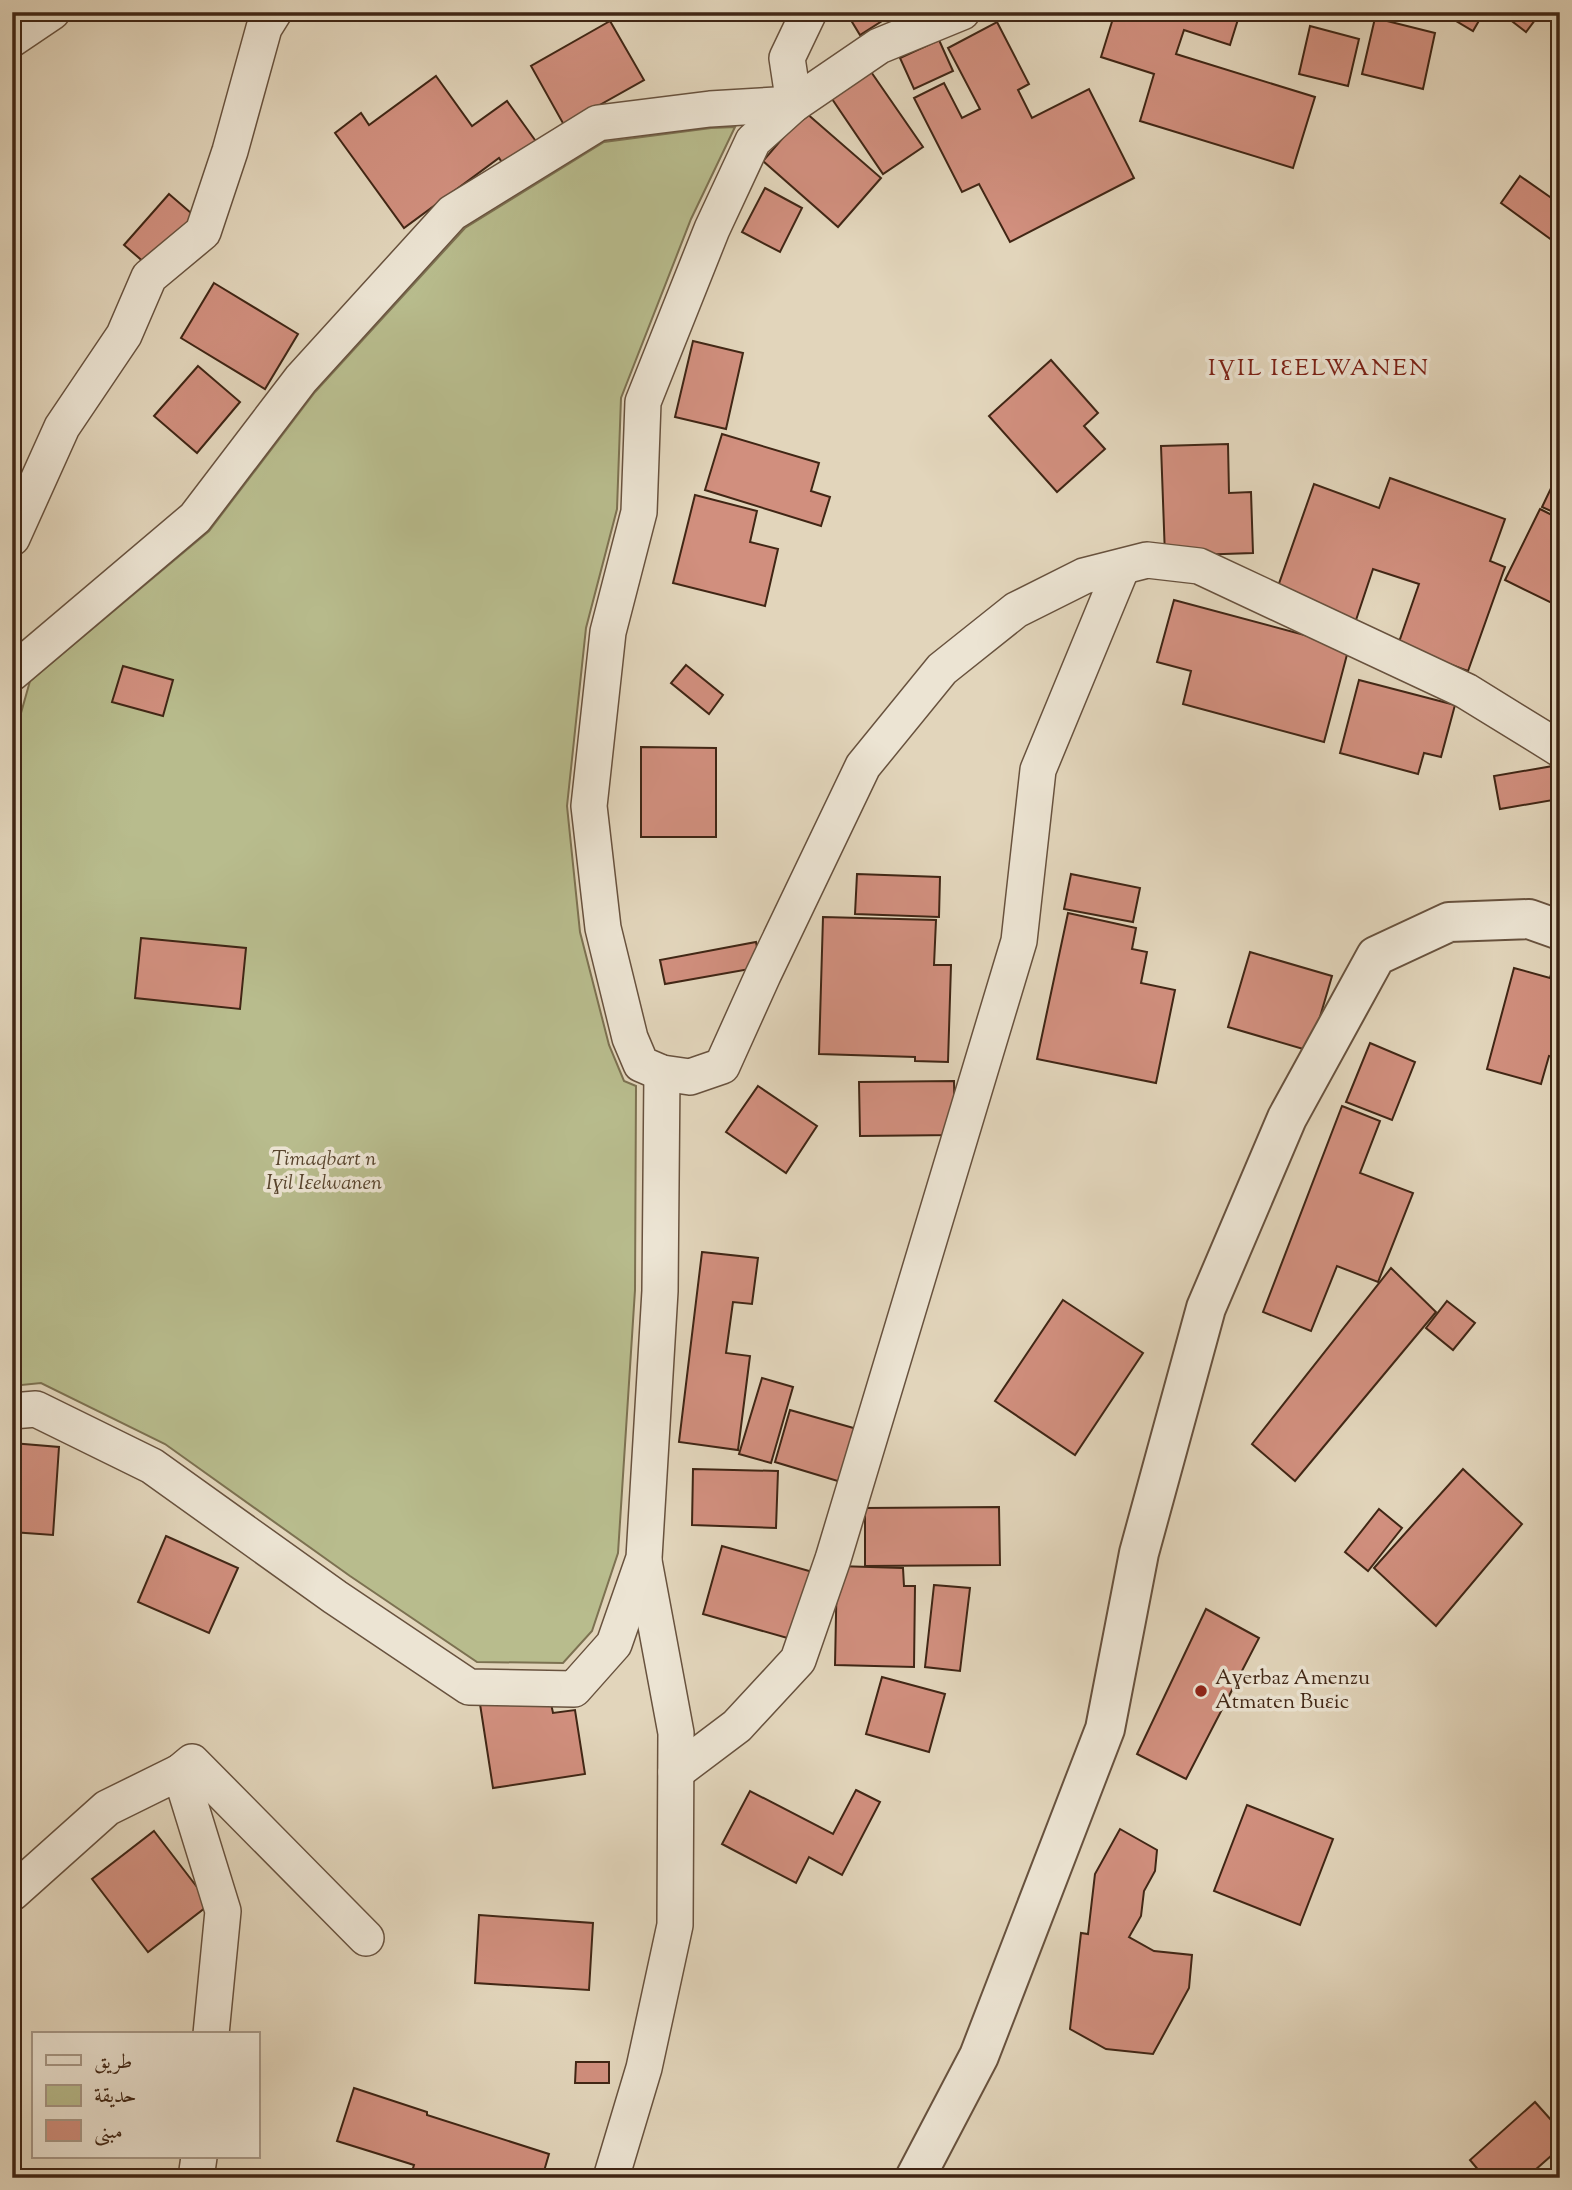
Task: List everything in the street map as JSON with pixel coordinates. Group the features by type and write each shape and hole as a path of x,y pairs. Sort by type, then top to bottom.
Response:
{"street":[{"path":"12,39 52,12"},
{"path":"12,538 62,427 124,335 149,277 203,232 230,151 264,28 274,12"},
{"path":"794,104 787,58 809,12"},
{"path":"962,12 879,46 794,104 754,141 712,229 643,402 639,512 608,632 589,806 603,928 630,1038 641,1064 662,1073 690,1077 722,1066 863,766 942,669 1016,610 1084,576 1147,560 1199,565 1466,691 1560,749"},
{"path":"12,671 195,518 301,379 452,213 598,123 709,108 794,104"},
{"path":"676,1772 737,1726 798,1660 833,1559 1020,941 1038,770 1122,567"},
{"path":"915,2178 979,2056 1105,1729 1139,1553 1206,1308 1287,1118 1376,956 1449,922 1529,919 1560,930"},
{"path":"611,2178 643,2068 675,1925 676,1733 644,1558 660,1291 662,1073"},
{"path":"12,1411 36,1409 152,1466 335,1597 470,1687 574,1689 614,1644 644,1558"},
{"path":"12,1893 107,1808 180,1772 192,1762 366,1938"},
{"path":"180,1772 223,1911 211,2032"},
{"path":"197,2178 199,2158"}],"green space":[{"name":"Timaqbart n Iɣil Iɛelwanen","path":"735,127 691,219 621,398 617,509 586,628 567,806 580,932 609,1045 624,1081 636,1086 635,1290 618,1553 592,1631 563,1663 477,1662 350,1576 165,1444 41,1383 12,1386 12,745 30,681 209,531 315,392 465,228 604,142"}],"building":[{"path":"846,12 896,12 860,35"},
{"path":"1115,12 1240,13 1230,45 1184,30 1176,54 1315,97 1293,168 1140,121 1154,74 1101,57"},
{"path":"1441,12 1484,12 1473,31"},
{"path":"1500,12 1541,12 1526,32"},
{"path":"1375,18 1435,33 1423,89 1362,74"},
{"path":"610,21 644,80 564,125 531,66"},
{"path":"997,22 1029,84 1018,90 1032,118 1089,89 1134,178 1010,242 979,184 962,192 914,98 944,83 962,118 980,109 948,48"},
{"path":"1310,26 1359,39 1348,86 1299,74"},
{"path":"939,40 953,71 914,89 900,58"},
{"path":"867,66 923,147 883,174 828,93"},
{"path":"436,76 472,126 507,101 540,147 508,171 499,158 404,228 335,133 361,113 369,125"},
{"path":"805,112 881,178 838,227 763,161"},
{"path":"1520,176 1560,204 1560,246 1501,203"},
{"path":"765,188 802,208 780,252 742,232"},
{"path":"169,194 198,219 153,270 124,245"},
{"path":"12,245 19,245 14,330 12,329"},
{"path":"214,283 298,334 265,389 181,338"},
{"path":"693,341 743,353 726,429 675,417"},
{"path":"1051,360 1098,413 1084,426 1105,449 1057,492 989,416"},
{"path":"198,366 240,402 197,453 154,416"},
{"path":"722,434 819,463 811,491 830,497 821,526 705,490"},
{"path":"1228,444 1229,493 1251,492 1253,553 1165,556 1161,446"},
{"path":"1390,478 1505,519 1490,561 1505,567 1468,671 1398,645 1419,584 1373,569 1355,623 1275,595 1314,484 1379,508"},
{"path":"1553,484 1560,487 1560,515 1542,507"},
{"path":"695,495 757,511 750,542 778,549 765,606 673,583"},
{"path":"1540,509 1560,519 1560,607 1505,580"},
{"path":"1174,600 1349,647 1324,742 1183,704 1191,671 1157,662"},
{"path":"686,665 723,695 709,714 671,683"},
{"path":"123,666 173,680 163,716 112,702"},
{"path":"1359,680 1455,705 1441,757 1424,753 1418,774 1340,753"},
{"path":"641,747 716,748 716,837 641,837"},
{"path":"1553,766 1559,799 1500,809 1494,776"},
{"path":"857,874 940,877 939,917 855,914"},
{"path":"1071,874 1140,888 1133,922 1064,909"},
{"path":"1068,913 1136,928 1132,949 1147,952 1141,983 1175,990 1156,1083 1037,1059"},
{"path":"823,917 936,920 934,965 951,965 948,1062 915,1061 915,1057 819,1054"},
{"path":"141,938 246,948 240,1009 135,998"},
{"path":"756,942 761,967 665,984 660,960"},
{"path":"1250,952 1332,976 1310,1051 1228,1027"},
{"path":"1556,956 1560,957 1560,1059 1549,1056 1541,1084 1487,1069 1514,968 1550,978"},
{"path":"1370,1043 1415,1062 1392,1120 1346,1102"},
{"path":"954,1081 955,1135 860,1136 859,1082"},
{"path":"758,1086 817,1126 786,1173 726,1132"},
{"path":"1342,1106 1380,1121 1360,1173 1413,1193 1378,1282 1337,1266 1311,1331 1263,1312"},
{"path":"702,1252 758,1258 752,1304 733,1302 726,1353 750,1356 738,1450 679,1442"},
{"path":"1391,1268 1436,1312 1295,1481 1252,1444"},
{"path":"1063,1300 1143,1353 1075,1455 995,1401"},
{"path":"1447,1301 1475,1323 1453,1350 1426,1328"},
{"path":"762,1378 793,1387 771,1463 739,1454"},
{"path":"790,1410 857,1429 841,1482 775,1462"},
{"path":"12,1443 59,1447 53,1535 12,1532"},
{"path":"693,1469 778,1471 776,1528 692,1525"},
{"path":"1463,1469 1522,1524 1436,1626 1374,1568"},
{"path":"999,1507 1000,1565 865,1566 865,1508"},
{"path":"1379,1509 1402,1528 1368,1571 1345,1552"},
{"path":"166,1536 238,1568 209,1633 138,1602"},
{"path":"722,1546 816,1573 798,1641 703,1614"},
{"path":"837,1566 903,1568 904,1586 915,1586 914,1667 835,1665"},
{"path":"934,1585 970,1588 960,1671 925,1667"},
{"path":"1206,1609 1259,1638 1186,1779 1137,1754"},
{"path":"882,1677 945,1694 929,1752 866,1734"},
{"path":"549,1694 553,1713 575,1710 585,1774 493,1788 480,1704"},
{"path":"856,1790 880,1802 842,1875 809,1857 796,1883 722,1844 750,1791 833,1834"},
{"path":"1247,1805 1333,1839 1300,1925 1214,1891"},
{"path":"1120,1829 1157,1850 1155,1871 1144,1891 1141,1916 1129,1937 1154,1951 1192,1955 1189,1988 1153,2054 1106,2049 1070,2029 1081,1933 1088,1934 1095,1874"},
{"path":"154,1831 210,1904 148,1952 92,1879"},
{"path":"479,1915 593,1923 589,1990 475,1983"},
{"path":"576,2062 609,2062 609,2083 575,2083"},
{"path":"354,2088 427,2112 427,2115 549,2154 542,2178 410,2178 414,2165 337,2141"},
{"path":"1535,2102 1560,2130 1560,2148 1526,2178 1485,2178 1470,2160"}],"place":[{"name":"Aɣerbaz Amenzu Atmaten Buɛic","path":"1201,1691"}],"district":[{"name":"IƔIL IƐELWANEN","path":"1319,369"}]}
